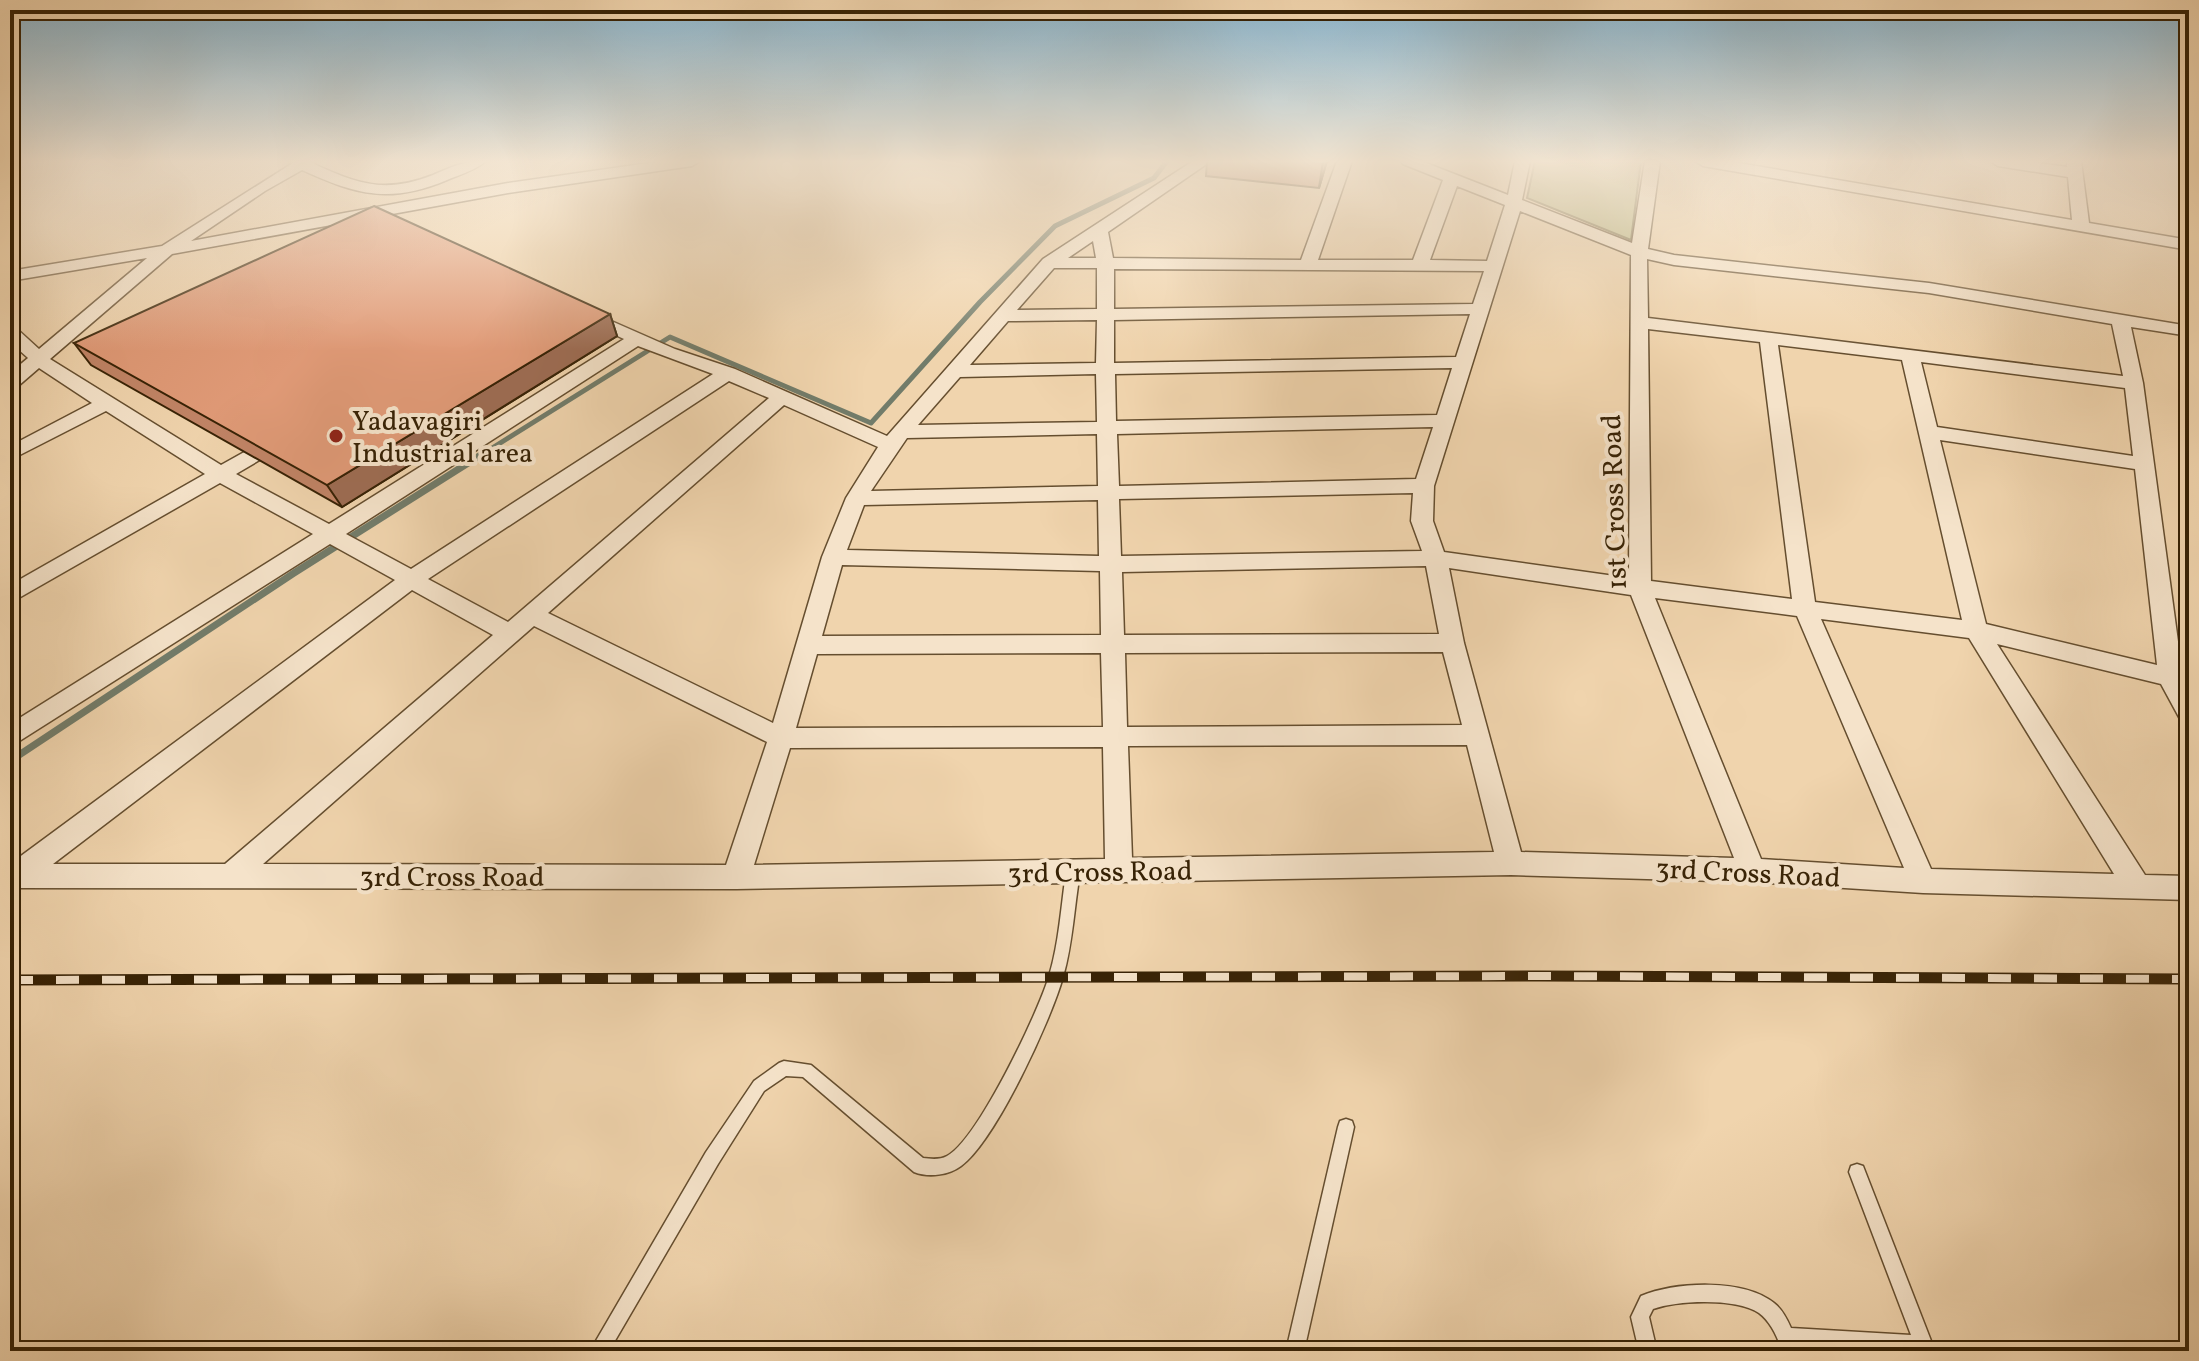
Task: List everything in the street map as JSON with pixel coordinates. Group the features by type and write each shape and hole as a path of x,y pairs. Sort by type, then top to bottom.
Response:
{"street":[{"path":"10,383 169,248 206,225"},
{"path":"10,276 313,225"},
{"path":"736,877 781,738 833,557 856,498 889,439 1049,263 1107,225"},
{"path":"1308,265 1322,225"},
{"path":"1420,264 1435,225"},
{"path":"1507,225 1424,486 1422,521 1436,558 1452,643 1511,863"},
{"path":"1569,225 1639,252 1674,260 1929,288 2189,331"},
{"name":"1st Cross Road","path":"1643,225 1639,252 1640,588 1752,870"},
{"path":"2081,225 2189,245"},
{"path":"1099,230 1106,264 1105,368 1119,870"},
{"path":"1049,263 1494,266"},
{"path":"565,305 668,353 728,373 835,422 889,439 1107,428 1444,421"},
{"path":"1003,316 1480,309"},
{"path":"2120,320 2134,383 2144,464 2180,681 2189,712"},
{"path":"1639,322 2134,383"},
{"path":"10,332 39,359 220,474 509,633"},
{"path":"1768,337 1805,609 1923,881"},
{"path":"10,737 640,340"},
{"path":"1910,355 1976,630 2138,888"},
{"path":"953,371 1463,362"},
{"path":"14,876 410,580 728,373"},
{"path":"232,875 782,397"},
{"path":"10,454 107,403"},
{"path":"1929,432 2144,464"},
{"path":"10,595 289,435"},
{"path":"856,498 1424,486"},
{"path":"833,557 1111,564 1436,558 1640,588 1976,630 2180,681"},
{"path":"530,614 781,738 1476,735"},
{"path":"808,645 1452,643"},
{"name":"3rd Cross Road","path":"14,876 736,877 1511,863 1752,870 1923,881 2189,888"}],"lane":[{"path":"599,1351 759,1086 784,1068 806,1070 920,1166 938,1167 955,1161 984,1126 1017,1065 1055,977 1073,873"},
{"path":"1295,1351 1346,1127"},
{"path":"1648,1351 1640,1317 1647,1302 1660,1295 1744,1297 1768,1308 1789,1344 1924,1348 1857,1172"}],"shaded area":[{"path":"1593,225 1633,225 1631,240"}],"building":[{"name":"Yadavagiri Industrial area","path":"333,225 414,225 610,314 327,485 74,343"}],"waterway":[{"path":"481,455 670,337 871,423 980,302 1058,225"},
{"path":"10,761 294,573 484,453"}],"railway":[{"path":"10,980 1539,976 2189,979"}],"place":[{"name":"Yadavagiri Industrial area","path":"336,436"}]}
